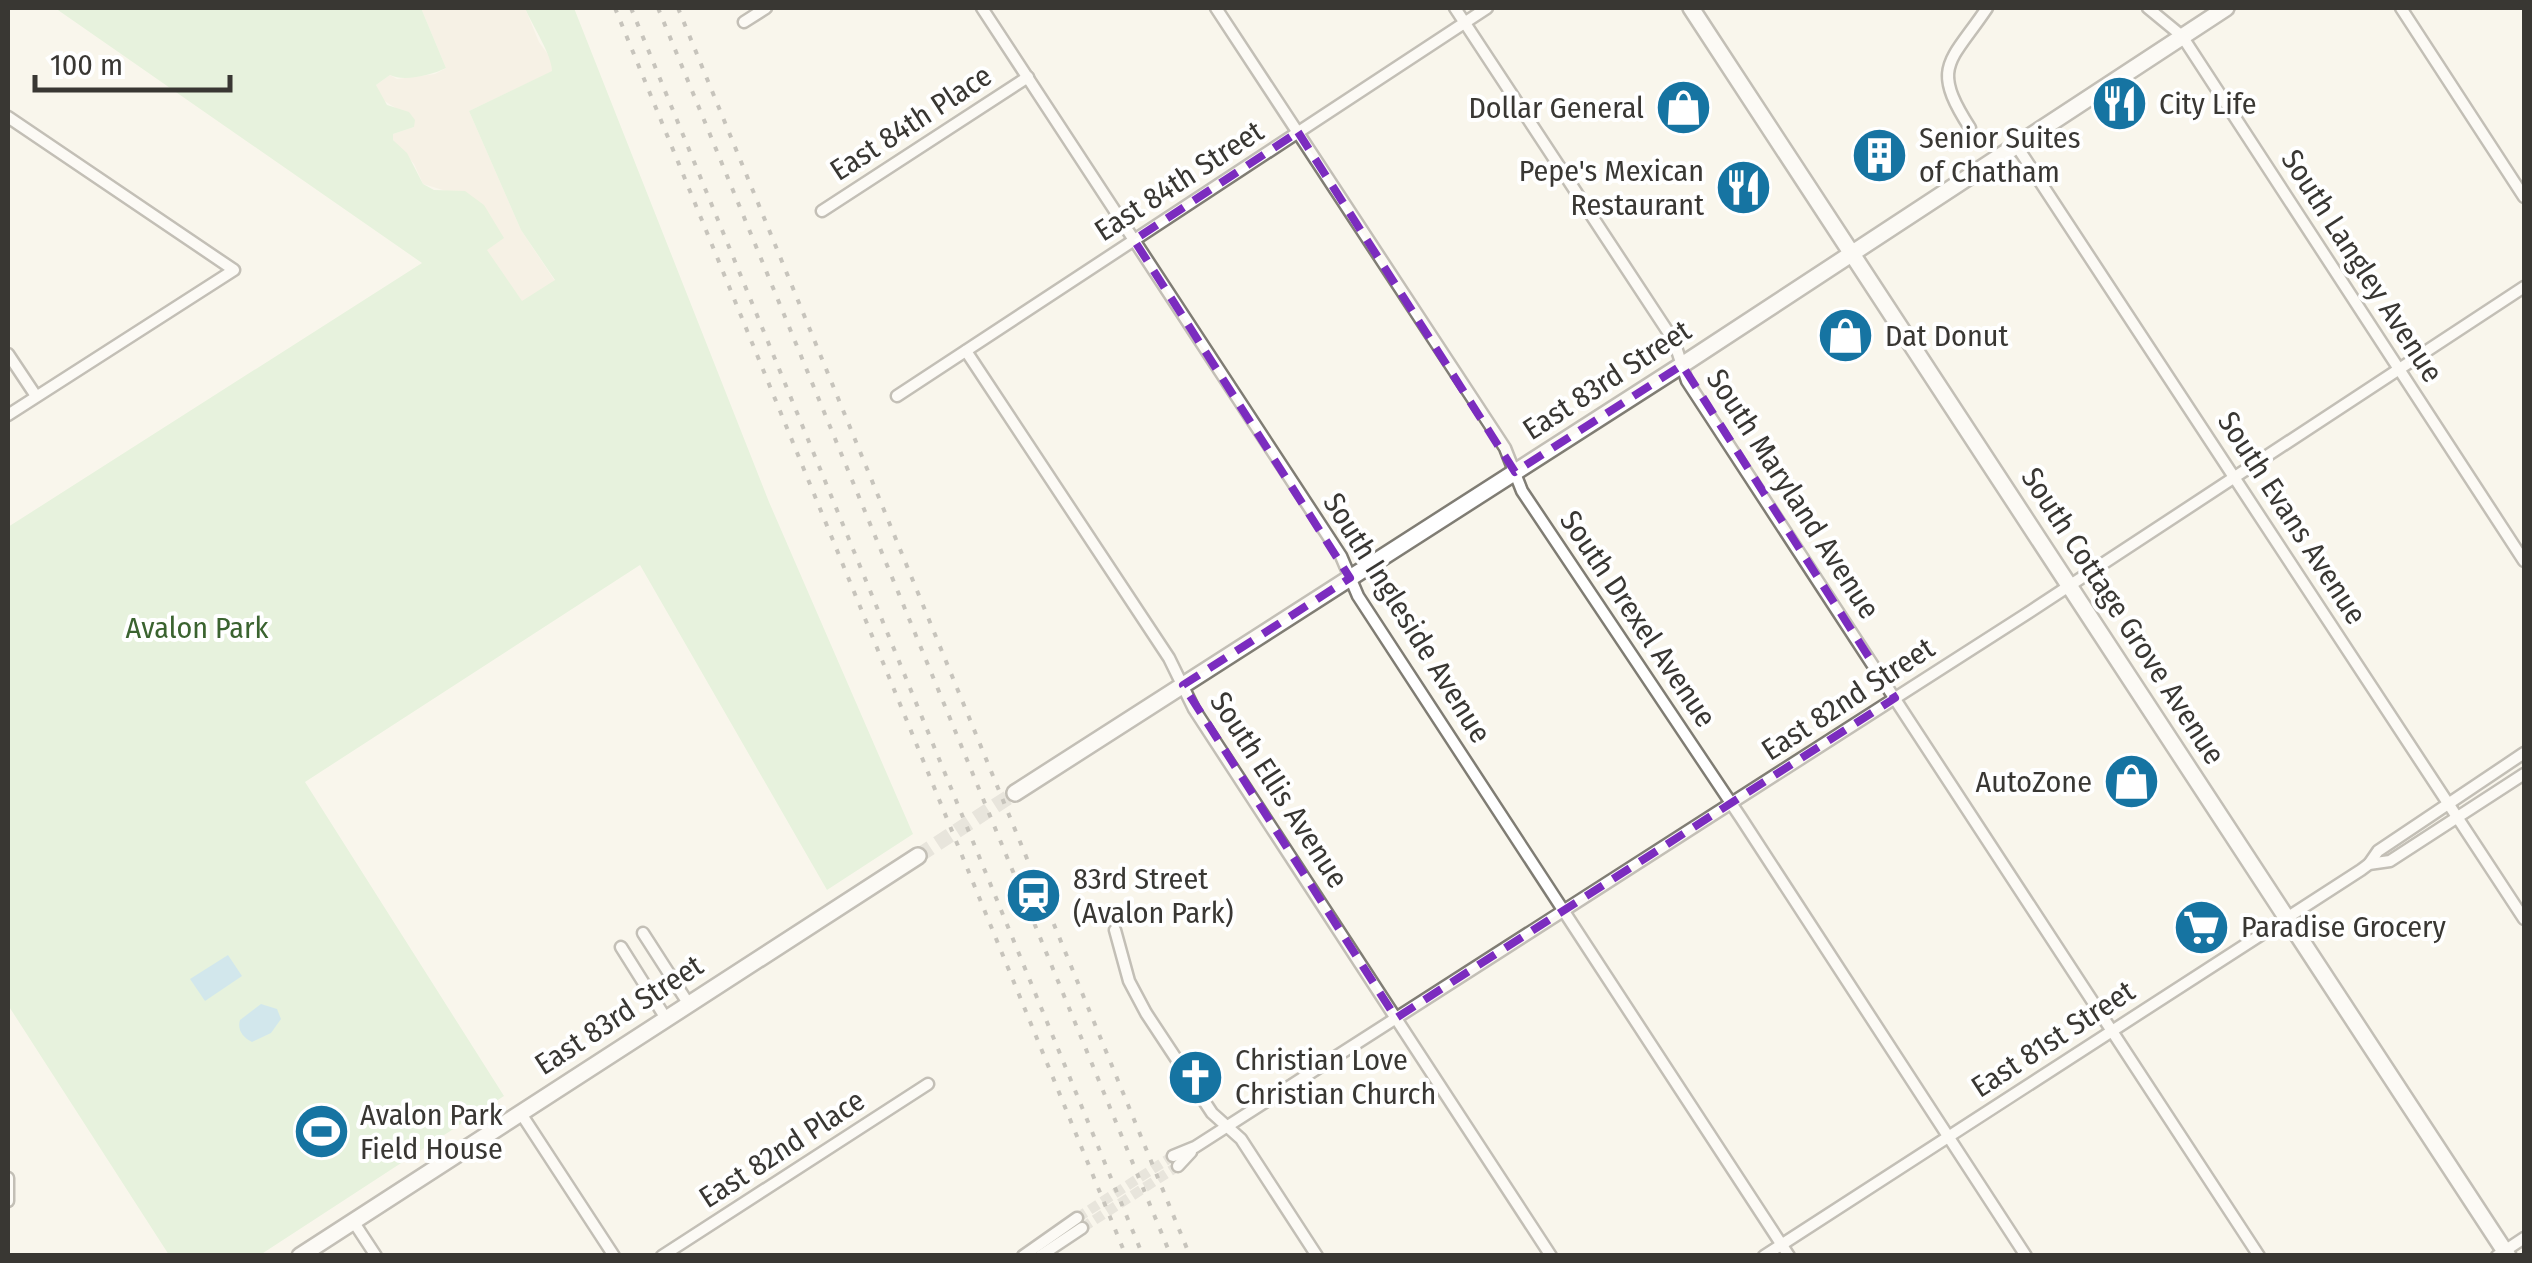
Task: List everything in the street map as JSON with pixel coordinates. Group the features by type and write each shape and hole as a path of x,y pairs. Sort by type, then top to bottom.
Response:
{"street":[{"path":"744,22 766,8"},
{"name":"South Ingleside Avenue","path":"982,8 1341,556 1358,596 1788,1256"},
{"name":"South Drexel Avenue","path":"1216,8 1504,448 1522,491 2026,1256"},
{"name":"South Maryland Avenue","path":"1455,8 1674,342 1687,382 2260,1256"},
{"name":"East 84th Street","path":"898,396 1488,8"},
{"name":"South Cottage Grove Avenue","path":"1691,8 2503,1254"},
{"path":"1970,128 1950,98 1946,80 1950,63 1987,8"},
{"name":"South Langley Avenue","path":"2148,8 2182,36 2524,561"},
{"name":"East 83rd Street","path":"1015,793 1682,365 2226,8"},
{"path":"2401,8 2524,196"},
{"name":"East 84th Place","path":"822,211 1028,77"},
{"path":"8,116 234,270 8,415"},
{"name":"South Evans Avenue","path":"2016,145 2524,919"},
{"name":"East 82nd Street","path":"1175,1161 2070,585 2524,287"},
{"name":"South Ellis Avenue","path":"966,351 1169,658 1194,708 1552,1256"},
{"path":"8,354 36,396"},
{"name":"East 81st Street","path":"1764,1256 2369,864 2378,851 2524,753"},
{"name":"East 81st Street","path":"2369,864 2390,861 2524,774"},
{"name":"East 83rd Street","path":"300,1256 918,856"},
{"path":"1116,930 1129,981 1146,1013 1212,1113 1241,1139 1317,1256"},
{"path":"643,932 688,1003"},
{"path":"621,947 665,1018"},
{"name":"East 82nd Place","path":"662,1256 928,1084"},
{"path":"520,1112 614,1256"},
{"path":"8,1178 8,1201"},
{"path":"353,1221 376,1256"},
{"path":"1023,1256 1079,1223 1040,1256"},
{"path":"2503,1254 2524,1238"}],"highlighted area":[{"path":"1298,132 1515,472 1682,365 1895,698 1396,1018 1183,685 1350,578 1134,240"}],"shaded area":[{"path":"421,8 525,8 539,42 552,60 553,71 469,111 521,230 555,281 522,302 446,191 423,184 414,164 393,140 393,134 414,127 380,98 376,85 390,75 397,79 435,74 446,68"}],"green space":[{"name":"Avalon Park","path":"55,8 421,8 446,68 418,77 390,75 376,85 387,105 409,112 415,120 414,127 393,134 393,140 407,153 423,184 434,190 465,191 484,205 504,238 487,250 522,301 555,280 521,230 469,111 552,71 525,8 574,8 769,502 913,834 827,890 640,565 305,782 504,1096 260,1255 169,1255 8,1005 8,527 422,263"}],"water":[{"path":"228,955 242,976 205,1001 190,979"},
{"path":"261,1004 277,1009 281,1019 271,1033 252,1042 242,1033 240,1020"}],"tunnel":[{"path":"918,856 1015,793"},
{"path":"1077,1218 1173,1156"},
{"path":"1082,1228 1178,1166"}],"railway":[{"path":"615,8 1126,1256"},
{"path":"631,8 1143,1256"},
{"path":"658,8 1171,1256"},
{"path":"678,8 1190,1256"}],"place":[{"name":"City Life","path":"2120,104"},
{"name":"Dollar General","path":"1683,108"},
{"name":"Senior Suites of Chatham","path":"1880,155"},
{"name":"Pepe's Mexican Restaurant","path":"1743,188"},
{"name":"Dat Donut","path":"1846,336"},
{"name":"AutoZone","path":"2131,782"},
{"name":"83rd Street (Avalon Park)","path":"1034,896"},
{"name":"Paradise Grocery","path":"2202,927"},
{"name":"Christian Love Christian Church","path":"1196,1077"},
{"name":"Avalon Park Field House","path":"321,1132"}]}
